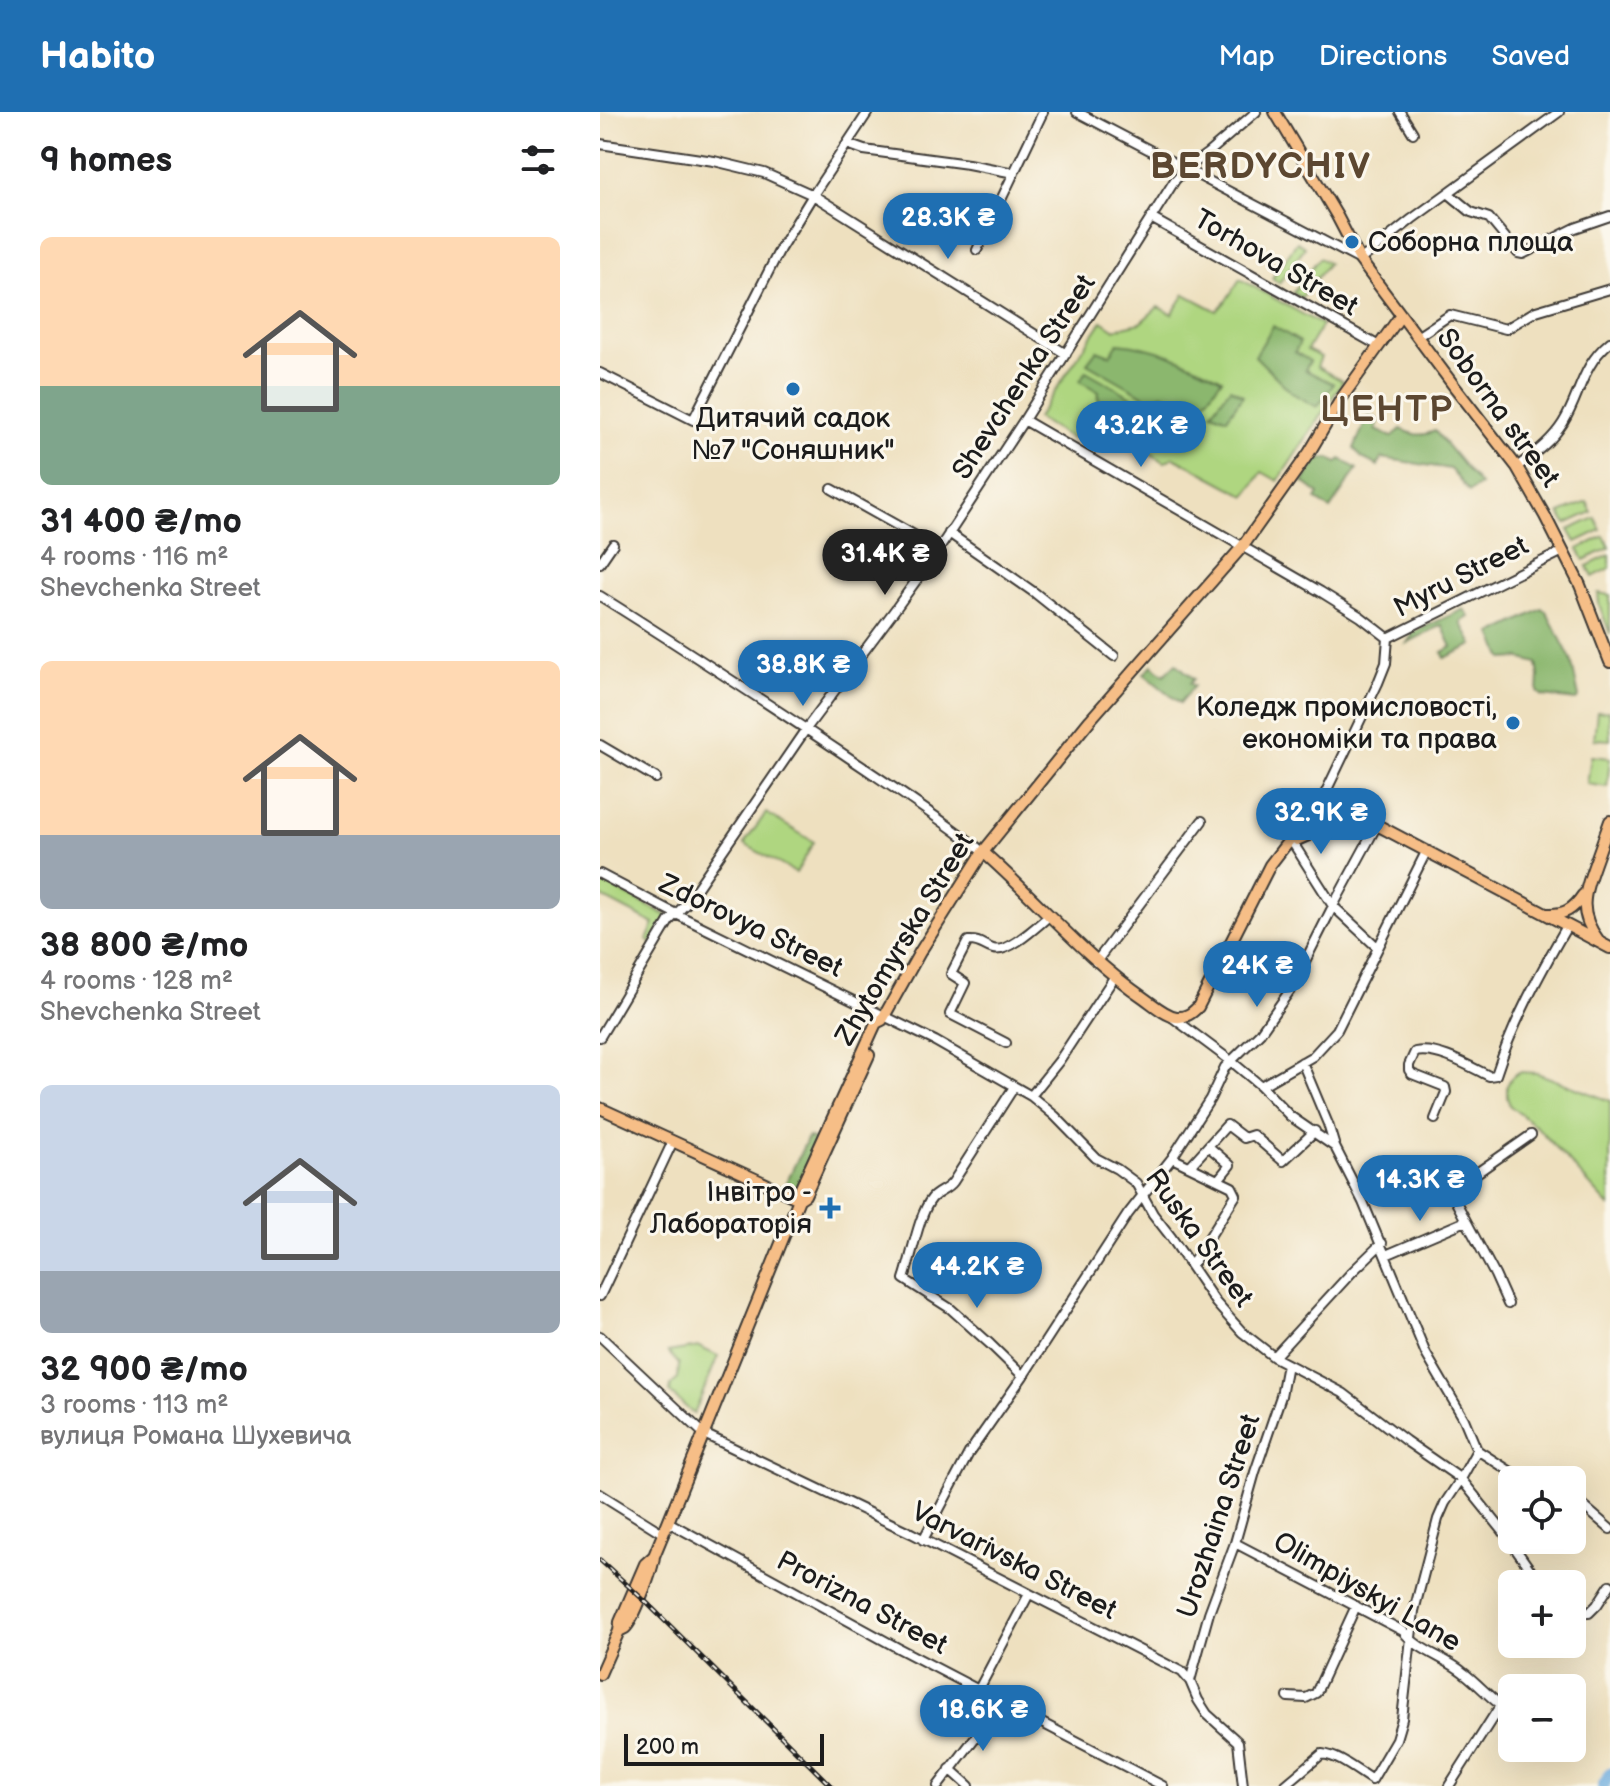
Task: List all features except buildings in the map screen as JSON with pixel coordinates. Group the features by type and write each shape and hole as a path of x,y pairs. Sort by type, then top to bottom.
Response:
{"main road":[{"path":"1275,112 1360,260 1401,315"},
{"name":"Zhytomyrska Street","path":"600,1674 645,1564 654,1556 664,1534 799,1199 799,1192 876,1023 883,1018 943,913 983,852 1090,720 1243,546 1401,315"},
{"name":"Soborna street","path":"1401,315 1517,467 1584,594 1610,662"},
{"path":"983,852 1096,962 1168,1014 1181,1017 1191,1014 1198,1007 1270,865 1290,839 1309,826 1346,812 1377,825 1605,946"},
{"path":"1282,849 1330,825 1359,816"},
{"path":"1545,914 1565,913 1585,893 1610,821"},
{"path":"1585,893 1586,917 1593,933 1605,946"},
{"path":"600,1108 799,1199"}],"street":[{"path":"600,373 693,420 780,249 868,112"},
{"path":"977,250 1043,112"},
{"path":"1077,112 1360,260 1559,112"},
{"name":"Shevchenka Street","path":"600,1037 669,921 686,904 806,729 939,549 1175,180 1256,112"},
{"path":"1400,112 1413,133"},
{"path":"600,144 714,161 764,173 813,195 1066,354"},
{"path":"847,144 864,150 1014,173"},
{"path":"1448,193 1471,212 1489,218 1518,253 1523,254 1575,228 1610,216"},
{"name":"Torhova Street","path":"1151,218 1379,346"},
{"path":"1417,337 1450,315 1506,329 1536,311 1610,289"},
{"path":"1517,467 1550,442 1570,410 1585,372 1610,342"},
{"path":"1024,420 1243,546 1361,617 1388,638"},
{"path":"832,489 939,549"},
{"path":"949,533 1035,593 1114,656"},
{"path":"600,563 613,544"},
{"name":"Myru Street","path":"1346,812 1323,798 1378,683 1386,663 1388,638 1563,551"},
{"path":"600,596 806,729 983,852"},
{"path":"600,745 656,778"},
{"path":"1096,962 1202,821"},
{"path":"923,1540 969,1453 1115,1234 1172,1158 1210,1099 1225,1067 1260,1033 1291,989 1377,825"},
{"path":"1293,843 1333,906 1377,947"},
{"path":"1261,1086 1313,1056 1337,1030 1426,852"},
{"name":"Zdorovya Street","path":"600,874 883,1018"},
{"path":"1006,1043 950,1014 965,983 951,974 968,941 976,940 995,950 1005,949 1049,916"},
{"path":"1435,1119 1446,1092 1445,1087 1412,1074 1409,1065 1415,1052 1426,1051 1452,1058 1489,1076 1496,1075 1527,1000 1567,926"},
{"path":"1031,1096 1059,1061 1115,976"},
{"path":"1168,1014 1261,1086 1290,1116 1335,1147"},
{"name":"Ruska Street","path":"883,1018 935,1041 1031,1096 1096,1158 1136,1183 1153,1214 1216,1303 1242,1332 1274,1357 1343,1393 1461,1479 1530,1570"},
{"path":"1302,1062 1335,1147 1382,1243 1426,1354 1464,1419 1477,1450 1502,1466"},
{"path":"1014,1087 953,1182 946,1191 930,1201 904,1279 951,1309 1023,1376"},
{"path":"1190,1166 1227,1125 1244,1138 1253,1135 1283,1161 1315,1131"},
{"path":"1508,1304 1456,1202 1457,1188 1531,1135"},
{"path":"600,1296 673,1141"},
{"path":"1208,1146 1230,1165 1218,1180"},
{"path":"1172,1158 1232,1187 1236,1195 1191,1266"},
{"path":"1386,1255 1466,1221"},
{"path":"1274,1357 1382,1243"},
{"name":"Varvarivska Street","path":"600,1336 704,1434 923,1540 1182,1672 1207,1714 1238,1742 1243,1786"},
{"name":"Urozhaina Street","path":"1190,1681 1209,1613 1235,1543 1281,1396 1287,1364"},
{"path":"1284,1786 1322,1754 1338,1760 1370,1783 1396,1739 1402,1719 1417,1597 1438,1519 1477,1450"},
{"path":"600,1494 664,1534"},
{"path":"1586,1508 1610,1529"},
{"name":"Prorizna Street","path":"668,1522 833,1614 1163,1786"},
{"name":"Olimpiyskyi Lane","path":"1235,1543 1403,1631 1410,1640 1462,1671 1498,1704"},
{"path":"1586,1613 1597,1605 1610,1585"},
{"path":"979,1689 1029,1594"},
{"path":"1288,1697 1306,1698 1316,1693 1356,1606"},
{"path":"938,1786 987,1722 999,1700"},
{"path":"1449,1786 1498,1709"},
{"path":"950,1769 969,1786"}],"green space":[{"path":"1297,242 1305,247 1279,283 1272,278"},
{"path":"1319,258 1328,263 1301,298 1293,293"},
{"path":"1240,279 1322,325 1307,350 1321,357 1317,367 1343,381 1278,481 1262,472 1246,496 1174,457 1165,462 1087,415 1072,439 1037,418 1102,321 1114,329 1140,323 1158,307 1172,314 1185,294 1217,311"},
{"path":"1273,326 1300,342 1295,352 1310,361 1305,370 1334,384 1317,407 1292,393 1255,356"},
{"path":"1118,343 1158,351 1222,379 1199,409 1163,394 1148,398 1087,363 1097,350 1110,355"},
{"path":"1086,371 1137,400 1112,408 1098,399 1099,392 1080,381"},
{"path":"1230,388 1243,395 1227,418 1212,412"},
{"path":"1369,414 1379,421 1376,430 1392,437 1401,429 1418,434 1435,431 1480,485 1469,492 1450,469 1382,458 1378,466 1362,458 1354,448"},
{"path":"1329,458 1337,463 1341,459 1357,469 1330,509 1316,499 1319,494 1303,482 1318,459"},
{"path":"1587,502 1592,512 1566,524 1560,513"},
{"path":"1595,518 1601,530 1576,542 1569,530"},
{"path":"1604,536 1610,548 1584,560 1578,549"},
{"path":"1610,555 1610,568 1593,577 1587,566"},
{"path":"1598,593 1610,595 1610,634 1599,604"},
{"path":"1464,609 1469,617 1461,622 1473,645 1445,658 1442,652 1452,647 1442,625 1407,643 1414,632"},
{"path":"1542,609 1546,611 1571,659 1579,697 1576,700 1543,696 1538,692 1537,663 1519,658 1503,659 1492,634"},
{"path":"1176,663 1194,679 1190,683 1194,686 1180,703 1144,674 1152,665 1164,675"},
{"path":"1609,711 1610,740 1594,739 1597,712"},
{"path":"1591,756 1610,758 1607,787 1587,784"},
{"path":"766,813 814,842 796,873 744,844"},
{"path":"600,881 668,916 651,943 647,940 654,924 600,896"},
{"path":"1519,1072 1537,1073 1610,1101 1610,1207 1538,1128 1510,1106 1507,1086"},
{"path":"808,1137 818,1141 795,1192 784,1187"},
{"path":"699,1347 718,1356 694,1414 670,1393 671,1385 678,1379 679,1364 668,1352"}],"waterway":[{"path":"1603,1786 1610,1773"}],"railway":[{"path":"600,1560 831,1786"}],"place":[{"name":"Соборна площа","path":"1352,242"},
{"name":"Дитячий садок №7 \"Соняшник\"","path":"793,389"},
{"name":"Коледж промисловості, економіки та права","path":"1513,723"},
{"name":"Інвітро - Лабораторія","path":"830,1208"}],"district":[{"name":"BERDYCHIV","path":"1261,167"},
{"name":"ЦЕНТР","path":"1387,410"}]}
